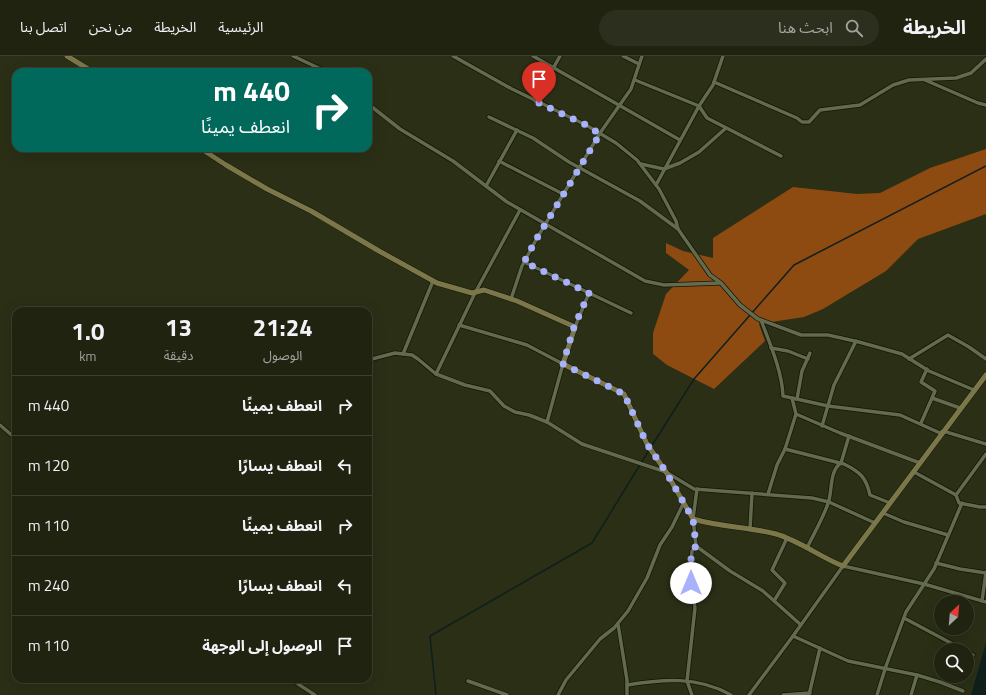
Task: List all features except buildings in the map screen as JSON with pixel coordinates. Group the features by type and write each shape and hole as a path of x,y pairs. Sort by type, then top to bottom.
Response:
{"street":[{"path":"68,56 87,68"},
{"path":"293,56 318,68"},
{"path":"453,56 536,101 586,125 616,143 641,164 656,185 676,221 678,229"},
{"path":"533,56 680,140"},
{"path":"536,101 560,56"},
{"path":"623,56 639,64"},
{"path":"510,299 524,262 600,134 631,89 642,56"},
{"path":"656,185 699,106 714,82 723,56"},
{"path":"714,82 797,118 802,122 809,122 820,110 860,105 893,85 909,80 956,78 971,73 986,60"},
{"path":"924,79 978,103 986,105"},
{"path":"635,80 699,106 707,118 781,156"},
{"path":"372,107 400,130 453,161 520,210 645,281 664,285 721,283"},
{"path":"489,117 533,138 579,168 640,201 678,229 710,275 721,283 740,305 762,320 801,334 828,335 902,354 927,369 974,390"},
{"path":"641,164 664,169 680,163 698,152 726,128"},
{"path":"486,186 517,130"},
{"path":"206,152 253,181 311,211 433,281 472,293 484,290 551,315 574,327"},
{"path":"499,161 564,194"},
{"path":"436,374 458,325 520,210"},
{"path":"524,262 631,313"},
{"path":"403,354 433,281"},
{"path":"547,422 574,327 589,293"},
{"path":"762,320 783,387 783,396 828,406 900,415 940,433 943,431 986,444"},
{"path":"458,325 527,345 624,394 647,444 666,472 693,519 727,527 750,529 787,538 828,560 843,566 924,584 984,602 986,572 960,569 936,563"},
{"path":"909,359 948,334 986,359"},
{"path":"822,426 834,385 856,341"},
{"path":"771,348 788,351 808,359"},
{"path":"372,359 395,353 412,355 436,374 465,385 490,391 504,406 515,412 529,415 547,422 582,444 666,472 697,489 812,498 829,502 875,523"},
{"path":"797,399 802,372 810,353"},
{"path":"921,424 935,390 921,382 927,369"},
{"path":"749,695 960,408 986,375"},
{"path":"768,494 796,414 792,398"},
{"path":"932,398 960,408"},
{"path":"796,414 822,426 920,464"},
{"path":"0,425 12,436"},
{"path":"807,548 829,502 833,476 837,466 841,463 849,436"},
{"path":"785,449 841,463 852,468 864,477 870,495 890,503"},
{"path":"956,495 986,454"},
{"path":"914,472 956,495 959,503 986,507"},
{"path":"692,695 687,681 695,614 690,573 692,551 696,546 693,519 697,489"},
{"path":"750,529 752,493"},
{"path":"558,695 566,680 600,639 618,624 628,611 648,578 660,545 672,527 684,502"},
{"path":"877,695 906,612 934,569 962,503"},
{"path":"883,513 910,524 948,535"},
{"path":"774,601 785,583 772,570 787,538"},
{"path":"696,546 730,571 763,591 801,625"},
{"path":"904,618 951,643"},
{"path":"618,624 627,685 627,695"},
{"path":"793,636 848,662 916,675 963,691"},
{"path":"783,695 810,694 820,648"},
{"path":"911,695 916,675"},
{"path":"627,685 660,680 687,681 711,686 731,695"},
{"path":"468,681 507,695"},
{"path":"298,683 315,695"}],"shaded area":[{"path":"986,149 986,214 918,239 886,271 823,309 804,317 759,324 765,341 714,389 667,365 653,354 653,333 666,294 689,270 666,253 666,243 683,251 713,258 713,238 793,187 857,194 880,193 930,168"},
{"path":"986,643 986,695 971,695"}],"waterway":[{"path":"651,447 694,379 794,265 986,166"},
{"path":"436,695 430,636 592,543 649,450"}],"route":[{"path":"539,103 586,125 600,134 524,262 589,293 574,327 563,364 624,394 647,444 666,472 693,519 696,546 692,551 690,573 691,583"}]}
